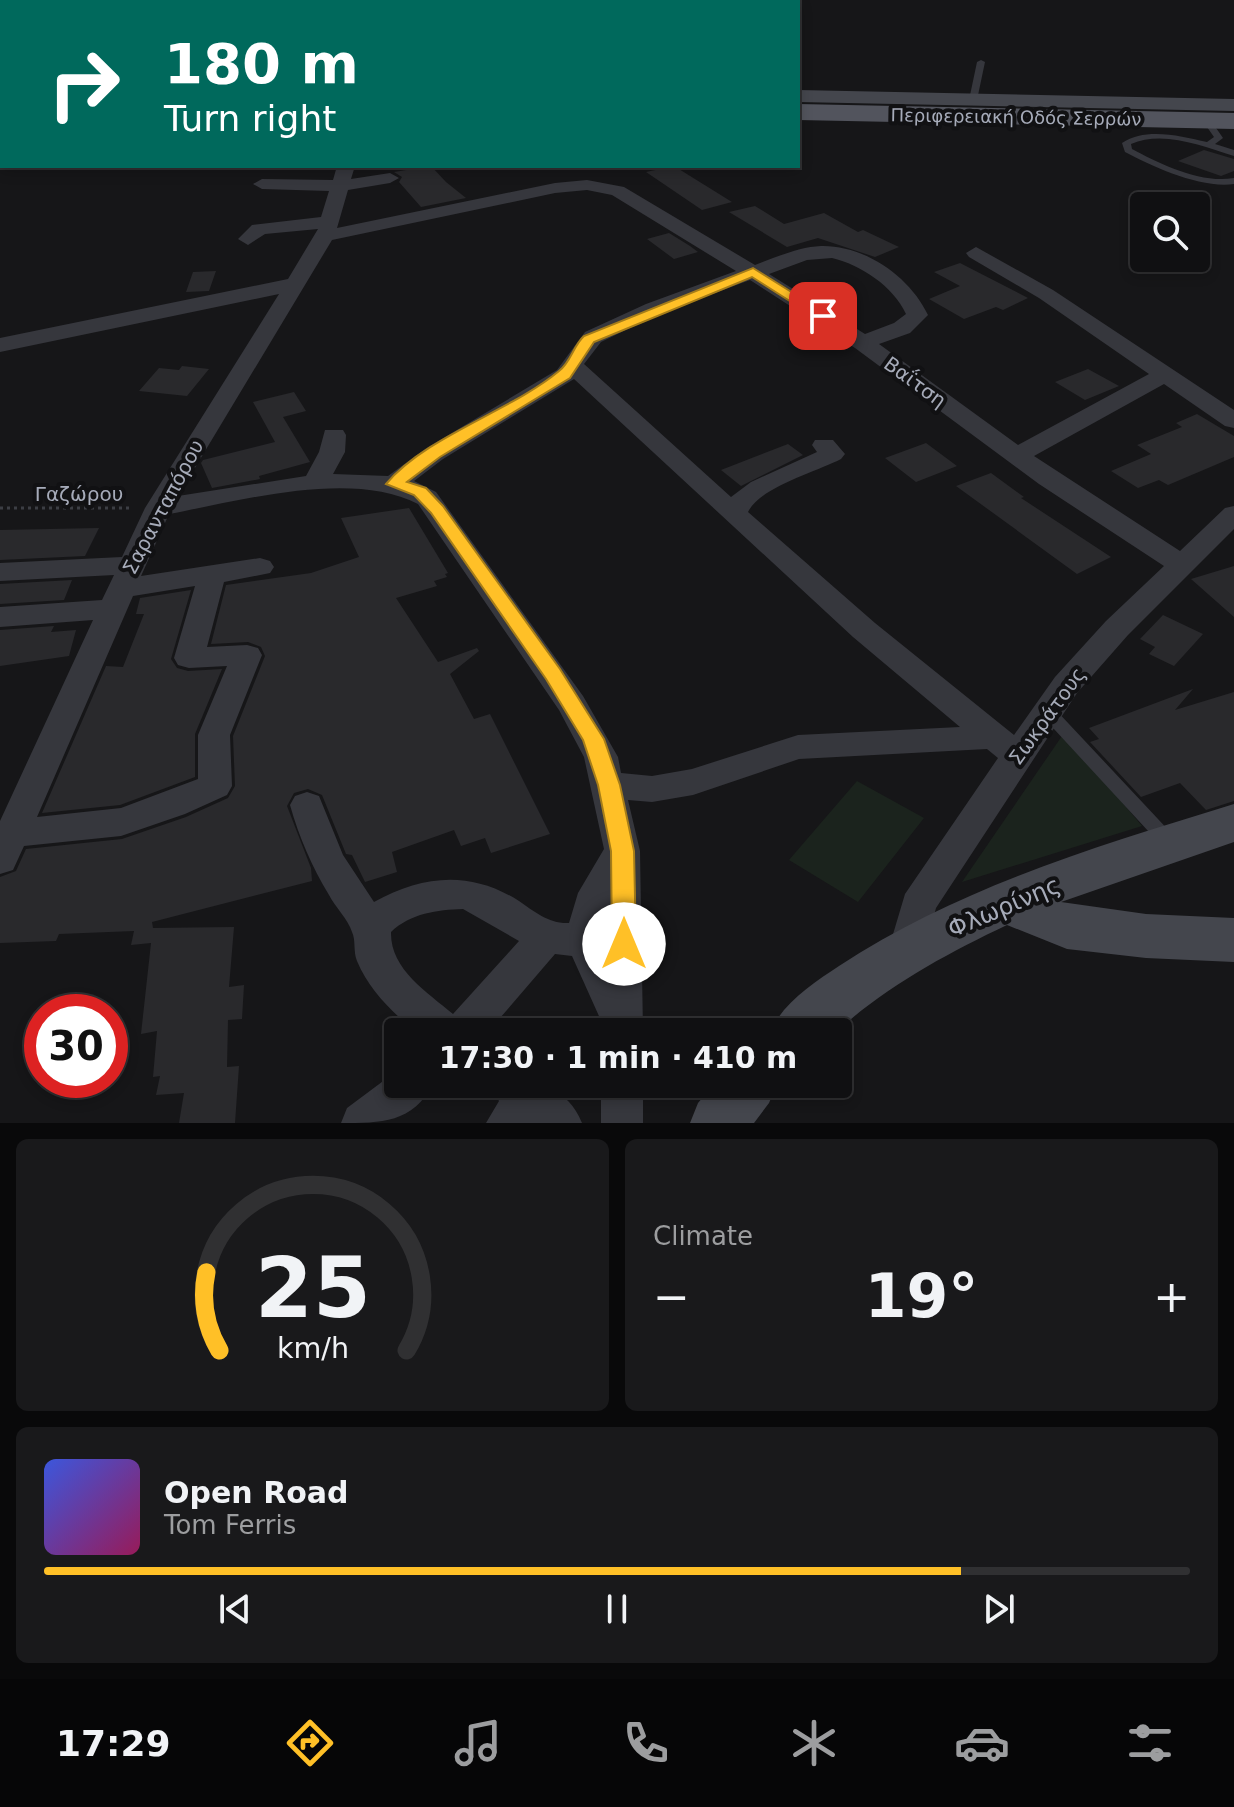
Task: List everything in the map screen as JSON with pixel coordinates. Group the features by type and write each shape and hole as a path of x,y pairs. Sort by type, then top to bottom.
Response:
{"main road":[{"name":"Περιφερειακή Οδός Σερρών","path":"800,115 1222,130"}],"street":[{"path":"800,96 1234,105"},
{"name":"Βαΐτση","path":"336,204 458,207 555,188 603,186 630,196 863,343 1016,456 1180,564"},
{"path":"248,239 259,229 336,204 401,190 336,204 258,192"},
{"name":"Σαρανταπόρου","path":"9,827 158,508 296,284 336,204"},
{"path":"394,484 445,447 557,380 573,366 581,346 593,337 753,272 801,256 828,252 857,261 891,280 913,300 917,315 902,328 863,343"},
{"path":"976,253 1046,294 1234,421"},
{"path":"0,345 296,284"},
{"path":"573,366 864,630 1005,746"},
{"path":"1016,456 1165,374"},
{"path":"315,483 332,452 334,435"},
{"path":"734,514 738,501 762,485 814,465 832,454 824,445"},
{"path":"158,508 315,483 351,481 414,488 427,498 479,568 584,722 601,757 622,851 623,1018"},
{"name":"Σωκράτους","path":"907,951 918,905 1005,746 1048,712 1082,665 1180,564 1234,514"},
{"path":"0,617 120,587 260,567"},
{"path":"0,572 120,587"},
{"path":"9,827 121,822 173,805 215,786 214,735 247,655 189,658 212,575"},
{"path":"609,785 652,789 693,782 798,747 1005,746"},
{"path":"307,805 318,844 345,894 372,929"},
{"name":"Φλωρίνης","path":"812,1018 844,989 907,951 1008,903 1170,843 1234,823"},
{"path":"618,1018 600,980 587,939 593,900 622,851"},
{"path":"429,1018 383,972 371,945 372,929 382,917 408,903 448,892 466,891 496,905 547,937 561,941 587,939"},
{"path":"1008,903 1067,927 1146,936 1234,940"},
{"path":"475,1018 547,937"},
{"path":"362,1123 394,1098"},
{"path":"622,1098 622,1123"},
{"path":"719,1123 738,1098"}],"lane":[{"path":"973,100 981,62"},
{"path":"1234,153 1222,130 1144,137 1126,143 1128,150 1141,157 1218,184 1234,181"},
{"path":"1048,712 1170,843"}],"path":[{"name":"Γαζώρου","path":"0,508 158,508"}],"shaded area":[{"path":"1064,733 1142,826 962,882"},
{"path":"857,781 924,818 858,902 789,860"}],"building":[{"path":"1204,150 1234,159 1234,171 1221,176 1178,161"},
{"path":"433,168 466,198 421,207 399,182 402,177 394,172"},
{"path":"677,168 732,202 702,210 646,172"},
{"path":"755,206 784,224 824,213 858,232 863,230 899,247 875,257 818,238 787,247 729,212"},
{"path":"669,233 698,252 674,259 647,239"},
{"path":"960,263 1028,298 1003,310 996,307 964,319 929,299 960,286 934,272"},
{"path":"216,271 209,291 186,292 193,272"},
{"path":"182,366 209,369 187,396 139,391 159,368 179,370"},
{"path":"1088,369 1119,386 1085,400 1055,382"},
{"path":"294,392 306,411 283,417 310,462 259,476 260,479 212,488 201,463 203,460 275,442 253,402"},
{"path":"1197,414 1234,436 1234,457 1168,485 1159,480 1138,488 1111,471 1151,454 1137,445 1182,427 1176,423"},
{"path":"926,443 957,466 916,482 885,458"},
{"path":"788,444 803,455 741,486 721,470"},
{"path":"991,473 1024,497 1021,498 1111,557 1077,574 956,486"},
{"path":"409,508 448,573 445,574 447,577 434,581 437,586 396,598 438,662 477,648 479,651 450,674 474,719 490,714 550,834 491,853 485,838 461,846 454,830 392,852 397,872 365,882 352,855 346,854 322,795 308,789 294,793 287,806 311,868 312,881 152,922 153,928 234,927 229,987 244,985 242,1019 228,1020 227,1067 239,1066 235,1123 179,1123 184,1093 156,1095 160,1076 153,1077 157,1031 141,1034 151,943 131,945 134,931 59,934 56,941 0,943 0,877 16,871 26,849 122,839 186,817 228,798 235,786 233,736 265,656 261,647 248,642 211,644 226,585 311,573 359,557 341,518"},
{"path":"99,528 85,556 0,560 0,530"},
{"path":"1234,566 1234,617 1191,579"},
{"path":"72,580 64,600 0,604 0,584"},
{"path":"191,590 171,659 177,668 188,671 222,669 195,734 195,777 120,805 42,813 106,666 123,667 144,614 136,614 140,598"},
{"path":"1163,615 1203,634 1174,666 1149,654 1155,647 1140,639"},
{"path":"54,626 51,632 76,630 69,656 0,666 0,630"},
{"path":"1193,689 1175,710 1234,692 1234,801 1206,810 1180,783 1141,797 1090,742 1099,739 1089,728"}],"route":[{"path":"624,944 622,851 609,785 593,739 553,674 437,509 414,488 394,484 434,454 565,375 573,366 581,346 589,339 711,287 753,272 823,316"}]}
